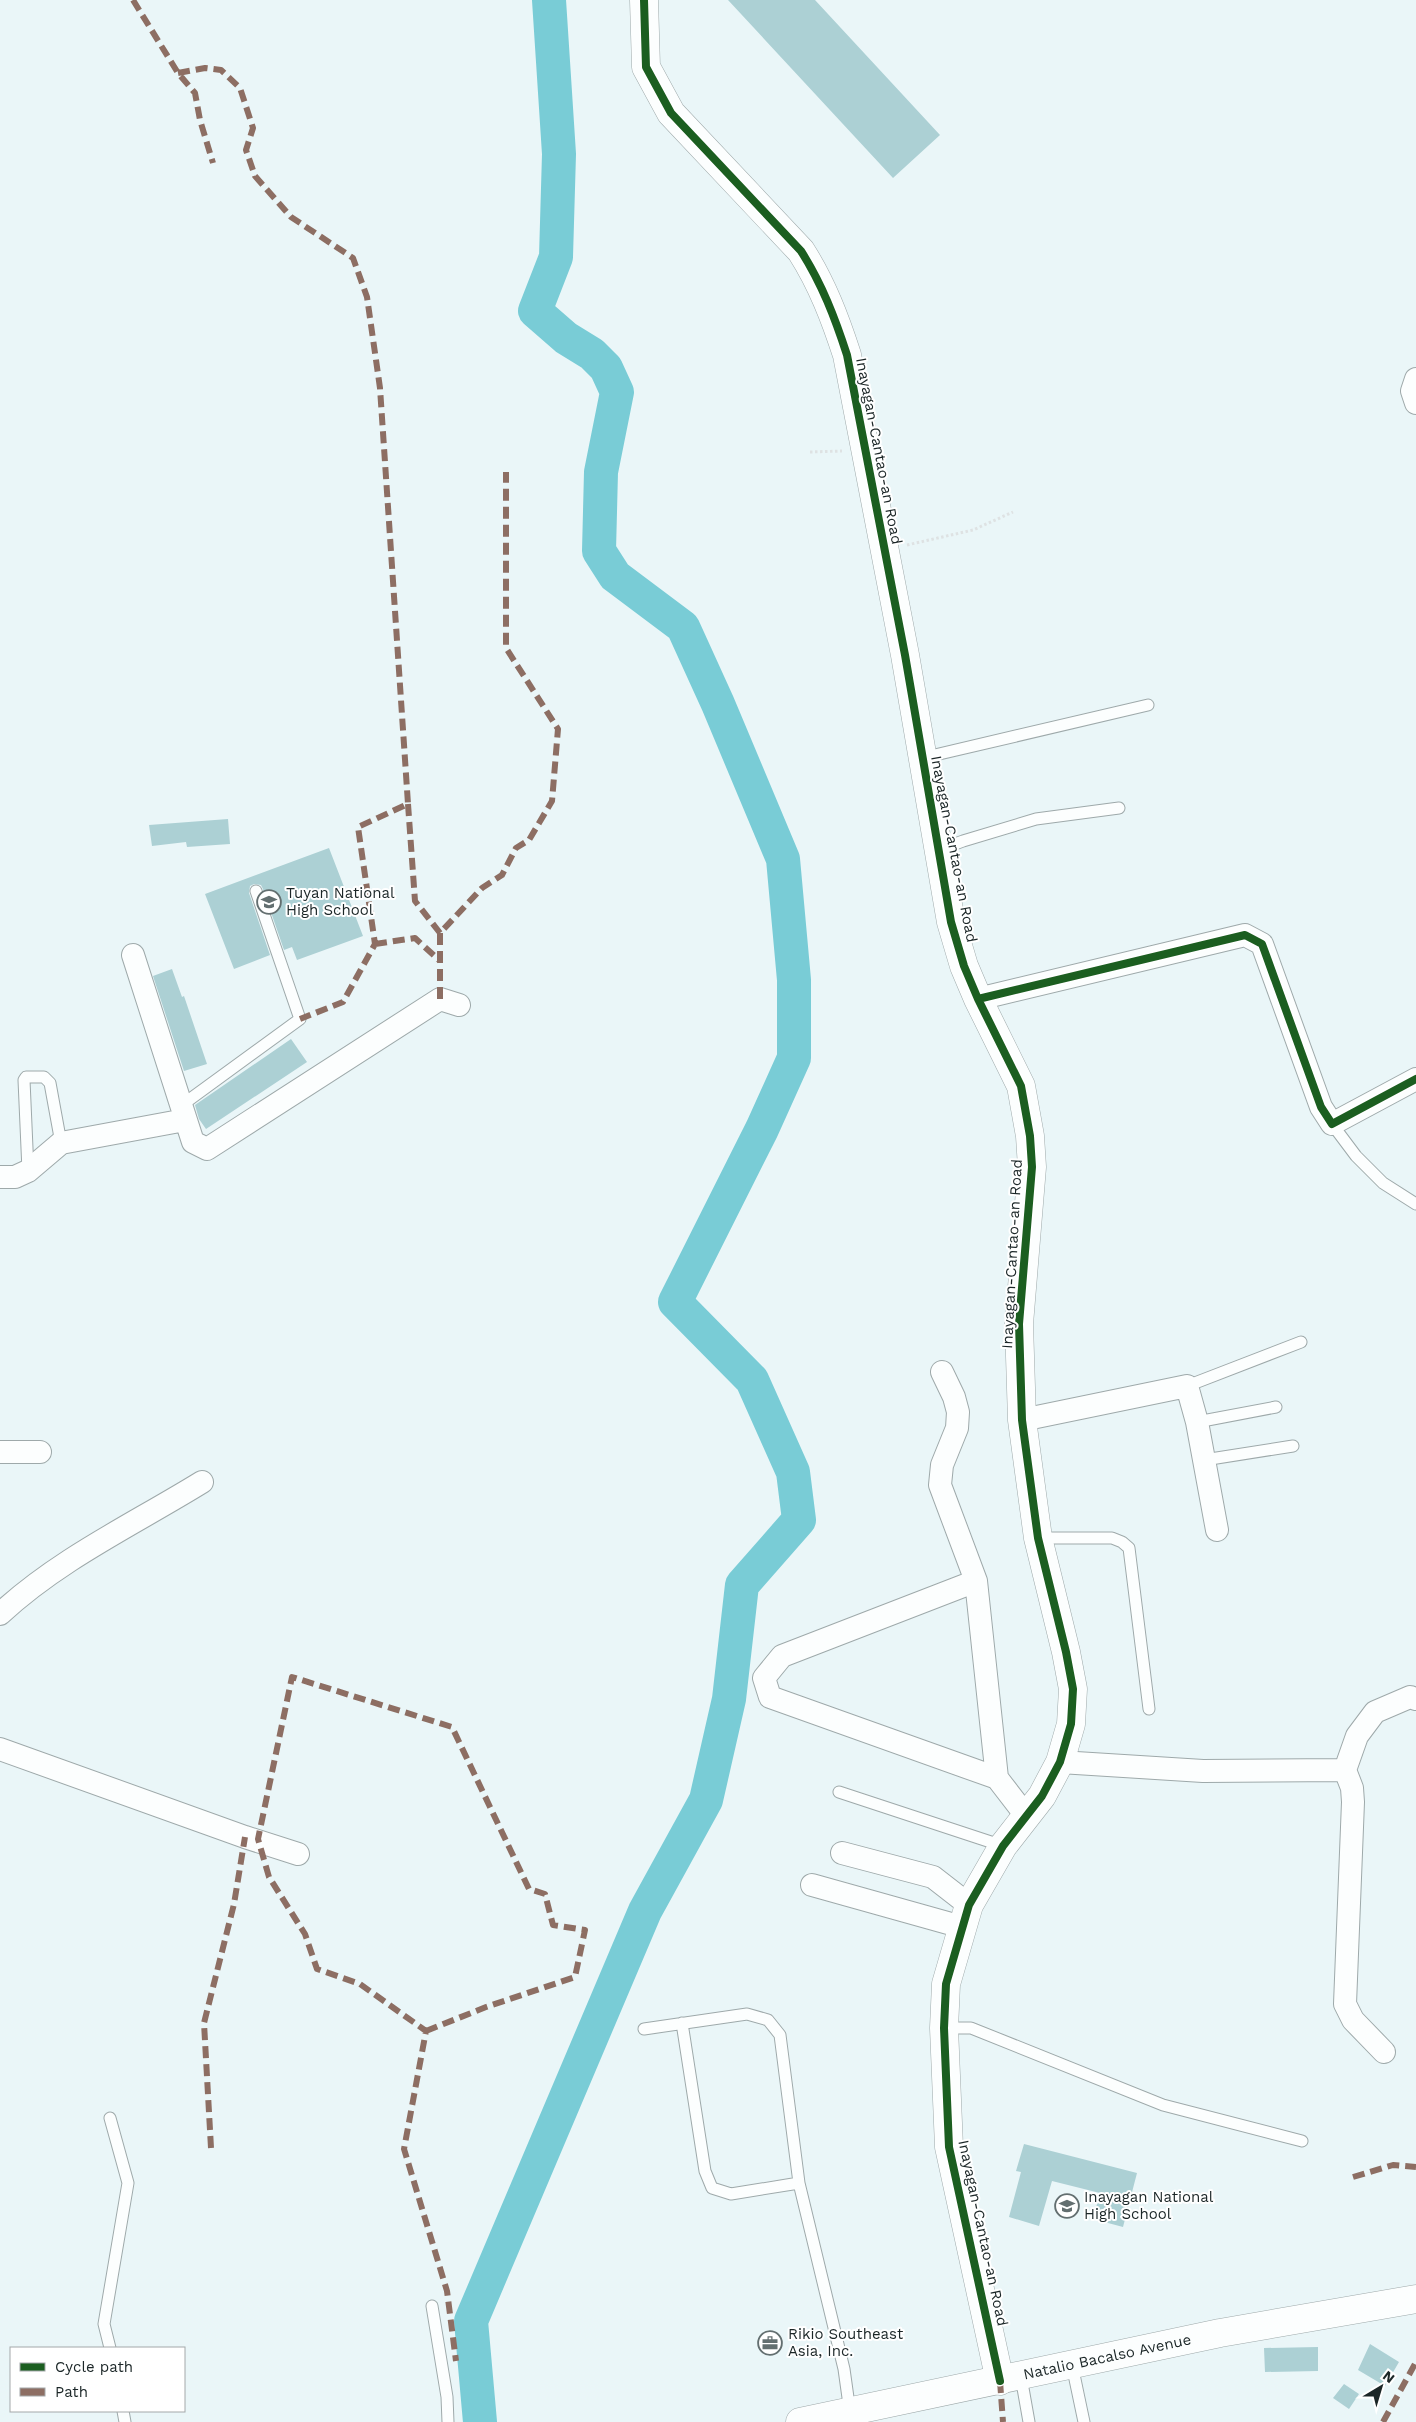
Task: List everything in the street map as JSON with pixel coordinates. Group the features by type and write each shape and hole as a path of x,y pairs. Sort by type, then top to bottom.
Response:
{"main road":[{"name":"Inayagan-Cantao-an Road","path":"644,0 646,67 671,114 801,250 816,274 834,314 847,355 885,550 951,922 964,966 978,999 1021,1086 1030,1136 1032,1168 1019,1324 1022,1420 1038,1538 1066,1652 1073,1689 1070,1724 1060,1762 1027,1817 1003,1846 966,1916 946,1984 944,2028 949,2147 1010,2379"},
{"name":"Natalio Bacalso Avenue","path":"800,2422 1220,2333 1416,2299"}],"street":[{"path":"1416,379 1412,391 1416,403"},
{"path":"978,999 1245,935 1262,944 1295,1039 1322,1107 1332,1124 1416,1079"},
{"path":"133,955 193,1142 207,1149 440,999 459,1005"},
{"path":"0,1177 15,1177 28,1171 61,1143 183,1113"},
{"path":"942,1372 954,1397 958,1412 958,1428 942,1466 940,1485 976,1581 997,1778 1027,1817"},
{"path":"1022,1420 1187,1386 1197,1422 1218,1530"},
{"path":"0,1452 40,1452"},
{"path":"0,1614 16,1599 80,1554 202,1482"},
{"path":"976,1581 782,1656 764,1678 770,1698 997,1778"},
{"path":"1384,2052 1353,2020 1345,2004 1353,1802 1352,1788 1345,1770 1357,1736 1375,1712 1410,1697 1416,1699"},
{"path":"0,1749 245,1837 298,1854"},
{"path":"1060,1762 1203,1771 1345,1770"},
{"path":"842,1852 933,1878 966,1916"},
{"path":"812,1885 966,1916"}],"lane":[{"path":"922,758 1148,705"},
{"path":"938,851 962,841 1036,819 1119,808"},
{"path":"183,1113 300,1019 256,890"},
{"path":"28,1171 24,1080 26,1077 44,1077 50,1083 61,1143"},
{"path":"1332,1124 1356,1156 1384,1183 1416,1204"},
{"path":"1187,1386 1301,1342"},
{"path":"1197,1422 1276,1407"},
{"path":"1204,1460 1293,1446"},
{"path":"1038,1538 1112,1538 1122,1542 1129,1548 1149,1709"},
{"path":"839,1792 1003,1846"},
{"path":"644,2029 747,2014 768,2020 780,2035 800,2183 844,2369 850,2412"},
{"path":"682,2023 705,2171 712,2188 730,2194 800,2183"},
{"path":"944,2028 972,2028 1164,2105 1302,2141"},
{"path":"110,2118 128,2183 104,2324 110,2347"},
{"path":"432,2306 447,2397 448,2422"},
{"path":"1072,2365 1084,2422"},
{"path":"1010,2379 1029,2422"}],"path":[{"path":"810,452 865,450"},
{"path":"885,550 973,530 1013,512"}],"building":[{"path":"728,0 815,0 940,135 893,178"},
{"path":"228,819 230,844 187,847 186,842 152,846 149,825"},
{"path":"329,848 363,936 297,960 292,947 284,950 263,889 261,885 254,884 250,886 249,893 270,955 234,969 205,894"},
{"path":"172,969 182,997 184,996 207,1064 184,1071 153,976"},
{"path":"291,1039 307,1062 206,1129 199,1119 195,1105"},
{"path":"1024,2144 1137,2173 1123,2227 1093,2219 1100,2193 1052,2181 1039,2226 1009,2217 1021,2172 1016,2171"},
{"path":"1370,2344 1399,2362 1385,2386 1358,2370"},
{"path":"1318,2347 1318,2371 1265,2372 1264,2348"},
{"path":"1344,2384 1359,2394 1349,2409 1333,2398"}],"waterway":[{"path":"480,2422 471,2321 645,1911 706,1800 729,1699 742,1585 799,1520 793,1472 752,1380 675,1302 762,1129 794,1058 794,980 783,859 718,704 683,627 615,576 599,551 601,472 617,392 606,368 592,354 566,338 535,311 556,257 559,154 549,0"}],"marked path":[{"path":"133,0 178,73 195,93 200,120 213,163"},
{"path":"178,73 205,68 221,70 240,88 253,128 246,150 255,176 291,217 353,258 367,297 380,388 408,804 358,827 375,944 343,1002 300,1019"},
{"path":"440,999 440,933 482,888 502,875 516,848 529,840 552,801 558,729 506,648 506,472"},
{"path":"408,804 415,901 440,933"},
{"path":"375,944 415,938 440,961"},
{"path":"426,2031 486,2007 575,1977 585,1930 553,1925 545,1894 529,1889 452,1727 292,1677 258,1839 269,1877 305,1934 317,1969 360,1984 426,2031 404,2149 447,2291 456,2361"},
{"path":"211,2148 204,2023 234,1904 245,1837"},
{"path":"1353,2177 1393,2165 1416,2167"},
{"path":"1383,2422 1416,2362"},
{"path":"1000,2381 1003,2422"}],"cycle path":[{"path":"644,0 646,67 671,113 801,251 822,289 847,355 905,655 951,922 964,966 978,999 1021,1086 1030,1136 1032,1167 1019,1324 1022,1420 1038,1538 1066,1652 1073,1689 1071,1724 1060,1762 1042,1796 1003,1846 969,1905 946,1984 944,2028 949,2147 1000,2381"},
{"path":"978,999 1245,935 1262,944 1321,1107 1332,1124 1416,1079"}],"place":[{"name":"Tuyan National High School","path":"269,902"},
{"name":"Inayagan National High School","path":"1067,2206"},
{"name":"Rikio Southeast Asia, Inc.","path":"770,2343"}]}
